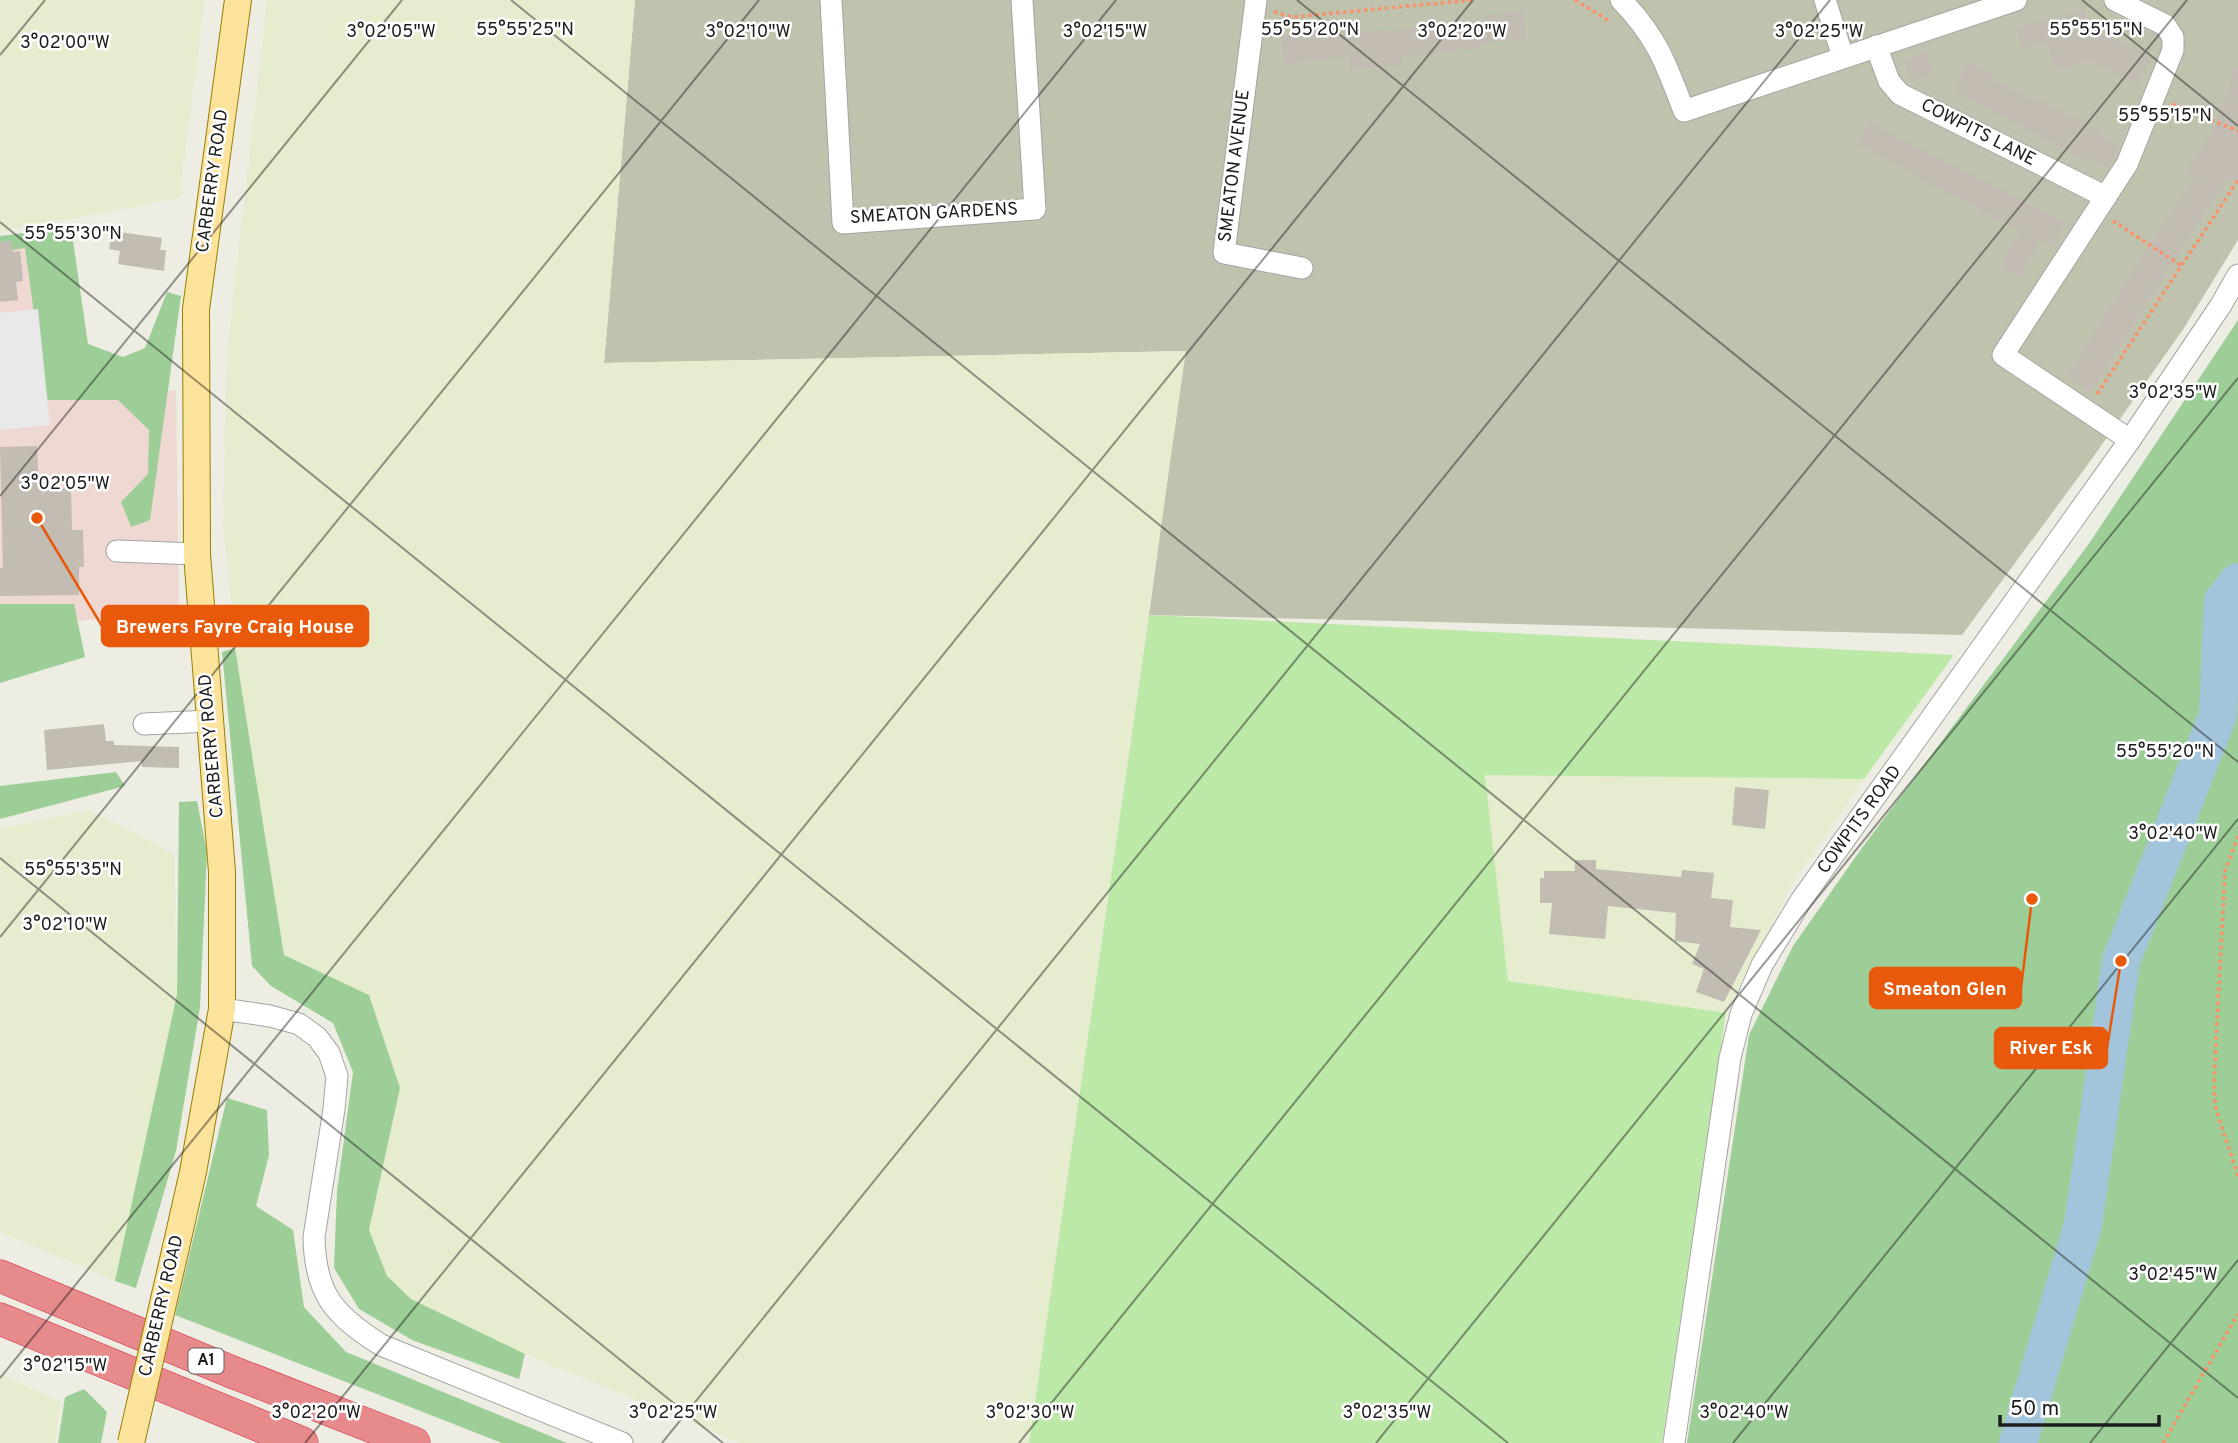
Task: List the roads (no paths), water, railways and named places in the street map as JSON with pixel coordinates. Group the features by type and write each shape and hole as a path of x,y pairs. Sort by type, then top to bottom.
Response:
{"highway":[{"name":"A1","path":"0,1276 232,1372 414,1443"},
{"name":"A1","path":"0,1320 302,1443"}],"main road":[{"name":"CARBERRY ROAD","path":"131,1443 193,1172 222,1009 222,872 197,554 195,309 238,0"}],"street":[{"name":"SMEATON GARDENS","path":"831,0 843,223 1035,209 1022,0"},
{"path":"1622,0 1643,23 1660,50 1684,111 2016,0"},
{"path":"1825,0 1843,57"},
{"path":"2115,0 2165,25 2173,37 2173,50 2127,164 2003,355 2130,440"},
{"name":"SMEATON AVENUE","path":"1256,4 1224,253 1302,268"},
{"name":"COWPITS LANE","path":"1876,46 1889,81 1900,94 2101,204"},
{"name":"COWPITS ROAD","path":"1674,1443 1730,1058 1741,1014 1762,965 1802,900 2130,440 2221,305 2238,275"},
{"path":"117,551 197,554"},
{"path":"144,724 211,721"},
{"path":"222,1009 270,1016 299,1024 317,1037 330,1053 337,1076 314,1237 314,1257 320,1286 337,1311 357,1330 381,1345 622,1443"}],"waterway":[{"path":"2018,1443 2083,1225 2121,961 2218,715 2223,601 2238,582"}],"place":[{"name":"Brewers Fayre Craig House","path":"37,518"},
{"name":"Smeaton Glen","path":"2032,899"},
{"name":"River Esk","path":"2121,961"}]}
